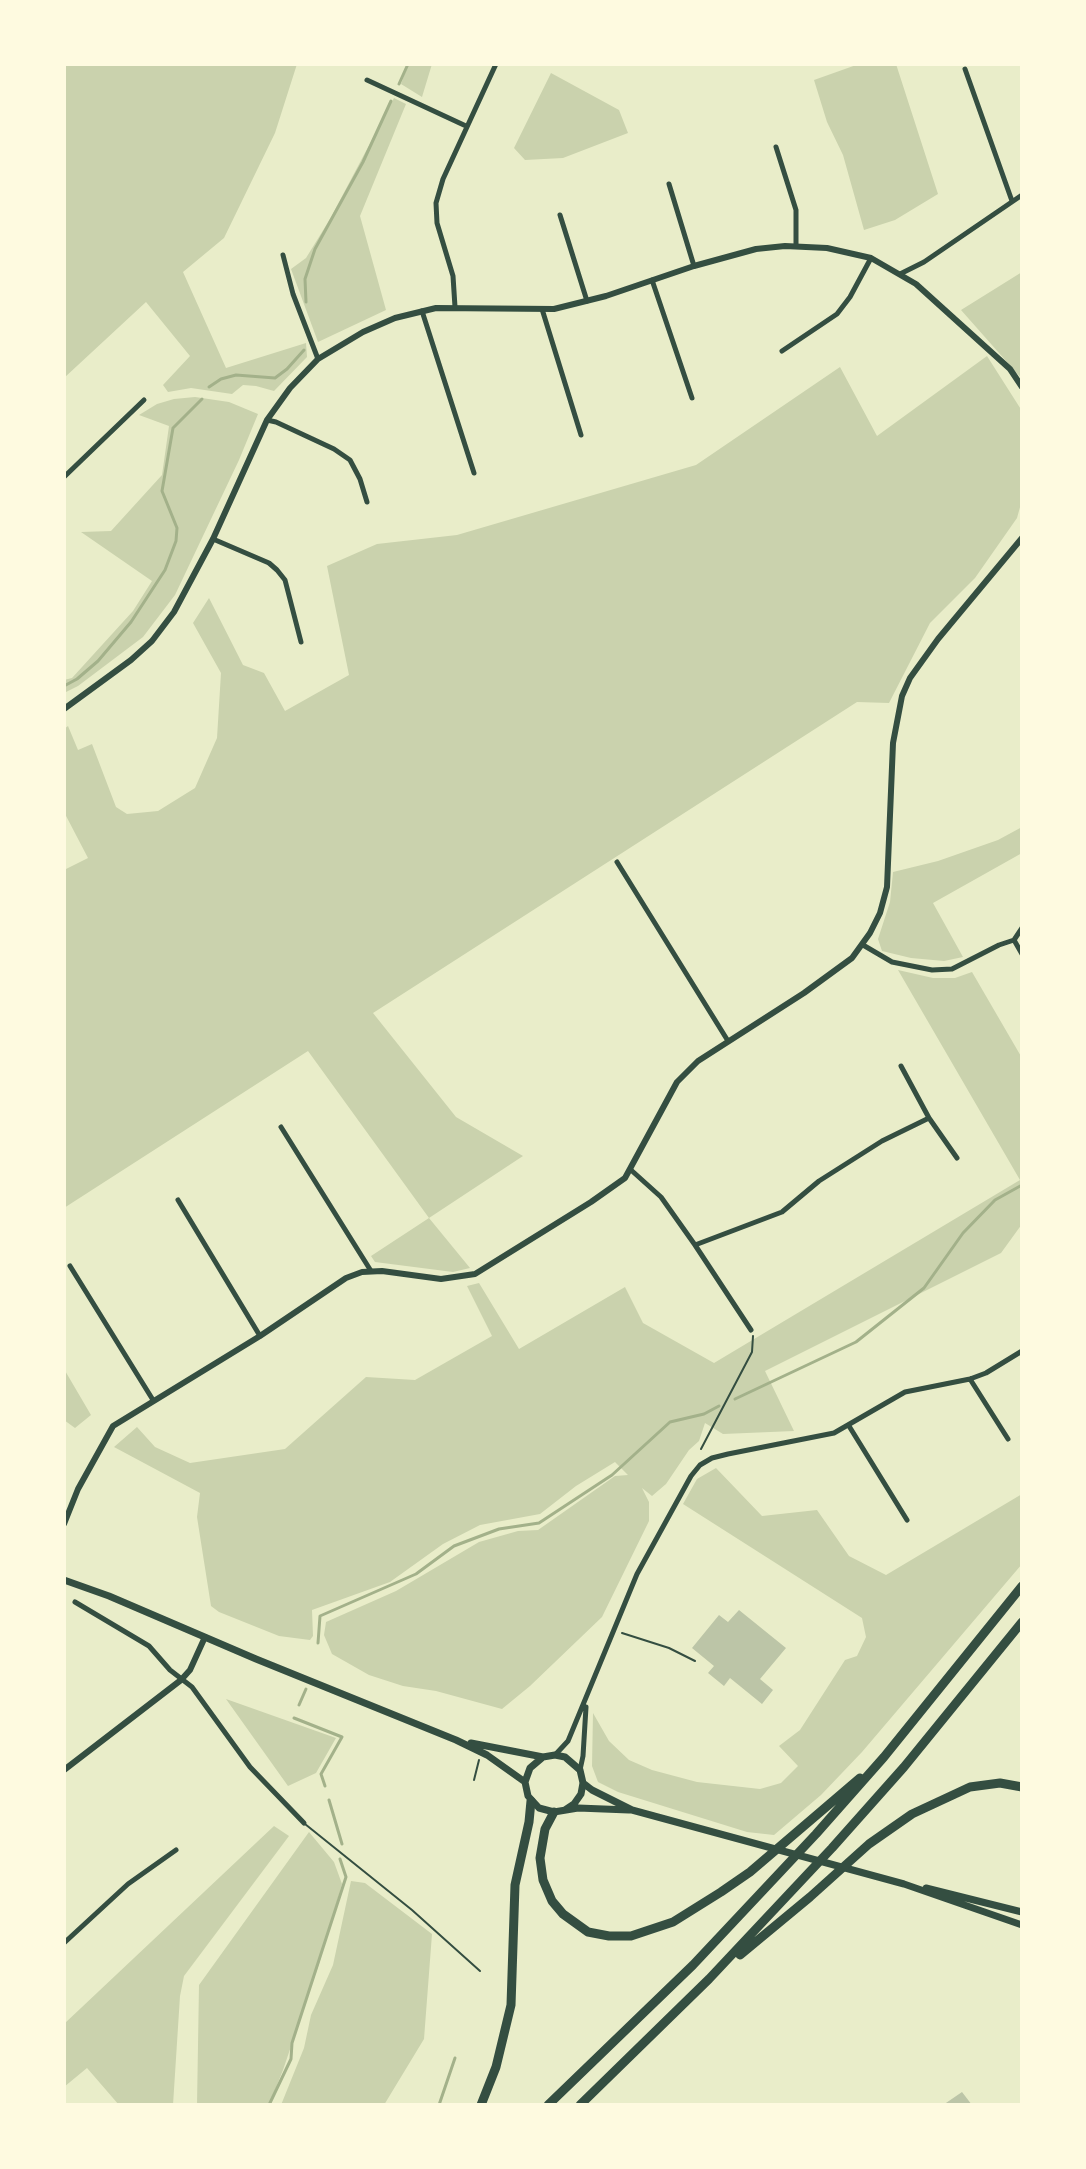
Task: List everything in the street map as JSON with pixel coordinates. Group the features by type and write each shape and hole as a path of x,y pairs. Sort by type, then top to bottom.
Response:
{"highway":[{"path":"548,2105 704,1953 884,1757 1022,1586"},
{"path":"580,2105 709,1979 904,1767 1022,1622"},
{"path":"559,1811 545,1829 540,1865 547,1890 557,1909 588,1932 621,1936 639,1934 661,1928 698,1908 742,1878 884,1757"},
{"path":"709,1979 810,1897 869,1844 912,1814 970,1787 1000,1783 1022,1787"},
{"path":"481,2105 496,2067 511,2005 514,1899 531,1801"}],"main road":[{"path":"64,1580 456,1740 498,1761 525,1782 531,1801 539,1808 559,1811 578,1808 632,1810"},
{"path":"456,1740 569,1759 580,1770 583,1783 578,1799 559,1811"},
{"path":"525,1782 530,1768 543,1757"},
{"path":"583,1783 632,1810 904,1884 1022,1925"},
{"path":"904,1884 950,1892 1022,1912"}],"street":[{"path":"455,307 453,276 435,213 443,179 496,64"},
{"path":"965,69 1012,201"},
{"path":"367,80 466,126"},
{"path":"776,147 796,210 796,246"},
{"path":"669,184 694,266"},
{"path":"900,274 924,262 1022,195"},
{"path":"560,215 587,301"},
{"path":"64,709 96,688 152,641 174,612 213,539 267,420 290,388 318,359 363,332 422,311 455,307 554,309 756,249 796,246 827,248 871,258 932,296 1010,369 1022,387"},
{"path":"283,255 293,294 318,359"},
{"path":"782,351 837,314 871,258"},
{"path":"652,280 692,398"},
{"path":"542,309 581,435"},
{"path":"422,311 474,473"},
{"path":"64,477 144,400"},
{"path":"267,420 334,449 350,460 367,502"},
{"path":"64,1524 78,1489 113,1426 260,1336 346,1278 371,1271 441,1279 475,1274 601,1195 631,1170 677,1082 698,1061 845,965 863,945 880,913 887,887 893,743 902,696 910,678 938,639 1020,547 1022,538"},
{"path":"213,539 269,563 277,570 285,580 301,642"},
{"path":"617,862 728,1041"},
{"path":"863,945 892,962 932,970 952,969 1014,940 1022,928"},
{"path":"1014,940 1022,954"},
{"path":"901,1066 929,1118 957,1158"},
{"path":"695,1245 782,1212 819,1181 882,1141 929,1118"},
{"path":"281,1127 371,1271"},
{"path":"631,1170 661,1197 751,1330"},
{"path":"178,1200 260,1336"},
{"path":"70,1266 153,1400"},
{"path":"555,1755 568,1741 586,1702 613,1627 637,1574 700,1465 712,1458 834,1433 905,1392 970,1379 1022,1351"},
{"path":"970,1379 1008,1439"},
{"path":"849,1426 907,1520"},
{"path":"75,1602 149,1646 181,1680 192,1687 250,1767 304,1823"},
{"path":"64,1770 181,1680 190,1670 205,1637"},
{"path":"580,1770 586,1702"},
{"path":"64,1943 128,1884 176,1850"}],"lane":[{"path":"304,1823 412,1910 480,1971"}],"path":[{"path":"701,1449 752,1352 755,1344 751,1330"},
{"path":"613,1627 623,1634 669,1648 695,1661"},
{"path":"474,1780 480,1759"}],"green space":[{"path":"64,64 297,64 275,133 224,238 183,272 226,368 306,343 307,357 274,391 243,385 232,394 191,388 168,392 163,385 190,356 146,302 64,378"},
{"path":"408,64 432,64 422,97 401,84"},
{"path":"859,64 896,64 938,194 895,220 864,230 843,155 827,122 814,80"},
{"path":"551,73 619,110 628,133 563,158 525,160 514,148"},
{"path":"394,98 406,104 360,216 386,310 318,342 291,269 306,258 330,219"},
{"path":"1022,272 1022,379 961,310"},
{"path":"987,356 1022,411 1022,500 1017,518 975,578 930,623 889,703 857,702 373,1013 456,1117 523,1156 429,1218 308,1051 64,1208 64,870 88,858 64,812 64,729 68,726 78,750 92,744 116,807 127,814 158,811 195,788 217,738 221,673 193,623 209,598 243,665 264,673 285,711 349,675 327,566 377,544 457,535 696,465 840,367 877,436"},
{"path":"195,397 229,402 258,414 239,460 175,595 143,637 64,693 64,680 72,678 133,611 152,581 81,532 111,531 162,475 169,426 139,415 157,404"},
{"path":"1022,827 1022,853 933,903 963,957 944,961 882,951 878,939 890,902 893,872 938,861 998,840"},
{"path":"898,970 933,978 955,978 972,972 1022,1058 1022,1224 1001,1253 765,1371 794,1431 723,1434 705,1423 699,1441 689,1450 666,1484 652,1496 642,1488 649,1502 649,1521 602,1617 502,1709 369,1675 332,1654 324,1635 326,1622 396,1591 479,1542 518,1531 538,1530 615,1476 628,1475 615,1462 576,1486 540,1514 480,1525 443,1544 390,1582 312,1610 313,1636 310,1640 279,1636 211,1606 197,1517 200,1493 114,1447 137,1427 155,1447 190,1463 285,1449 366,1377 415,1380 492,1336 467,1286 479,1283 519,1349 625,1287 643,1323 714,1363 1020,1180"},
{"path":"429,1218 470,1268 453,1272 375,1262 371,1256"},
{"path":"64,1369 91,1415 75,1428 64,1420"},
{"path":"716,1468 762,1516 817,1510 849,1556 886,1575 1022,1494 1022,1564 862,1752 821,1795 774,1835 747,1832 618,1792 598,1782 592,1766 593,1713 609,1741 629,1760 652,1770 697,1782 760,1789 781,1783 798,1766 779,1746 800,1730 845,1660 857,1656 866,1637 862,1618 683,1504 697,1479"},
{"path":"226,1699 336,1738 316,1773 288,1786"},
{"path":"274,1826 289,1836 184,1976 173,2105 119,2105 87,2068 64,2087 64,2024"},
{"path":"309,1832 334,1862 342,1884 319,1964 269,2105 197,2105 199,1985"},
{"path":"351,1881 365,1883 432,1934 424,2039 384,2105 281,2105 304,2048 311,2015 333,1965"}],"building":[{"path":"739,1610 786,1648 760,1679 773,1690 762,1704 730,1678 724,1686 708,1673 714,1666 692,1648 719,1615 728,1622"},
{"path":"962,2092 972,2105 943,2105"}],"waterway":[{"path":"399,84 408,64"},
{"path":"306,302 305,279 315,249 363,162 391,101"},
{"path":"209,387 221,379 236,375 275,378 304,350"},
{"path":"64,686 98,661 131,622 165,570 176,541 177,528 162,491 173,428 202,399"},
{"path":"735,1399 856,1342 924,1288 963,1233 995,1200 1022,1185"},
{"path":"318,1643 320,1616 416,1574 454,1546 499,1529 539,1523 612,1475 670,1422 704,1414 719,1406"},
{"path":"299,1705 306,1689"},
{"path":"294,1718 342,1737 321,1774 325,1786"},
{"path":"329,1800 342,1844"},
{"path":"269,2105 291,2059 292,2043 346,1877 340,1859"},
{"path":"439,2105 455,2058"}]}
